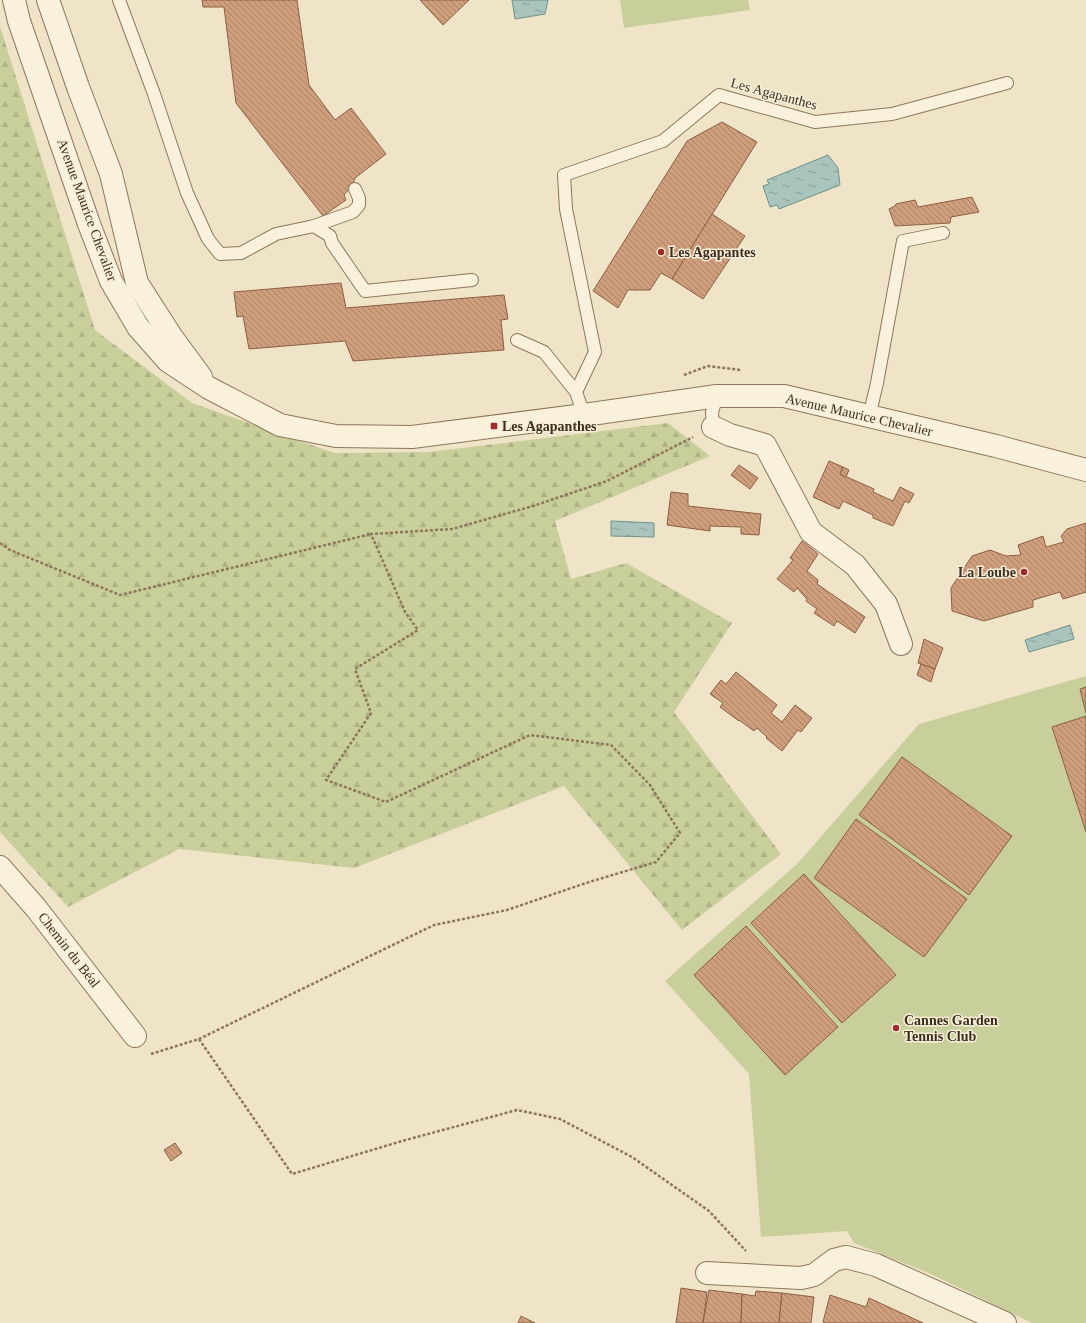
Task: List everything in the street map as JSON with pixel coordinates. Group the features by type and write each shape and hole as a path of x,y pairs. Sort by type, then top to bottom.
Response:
{"street":[{"name":"Avenue Maurice Chevalier","path":"14,0 19,21 89,224 111,280 138,327 168,361 209,388 280,425 336,436 412,437 584,416 717,396 784,396 996,446 1086,470"},
{"name":"Avenue Maurice Chevalier","path":"48,0 78,87 111,174 137,283 171,336 209,388"},
{"path":"713,427 730,435 765,445 811,532 855,565 886,604 901,644"},
{"name":"Chemin du Béal","path":"0,867 36,908 135,1036"},
{"path":"707,1273 801,1278 814,1275 834,1260 846,1257 876,1265 1005,1323"}],"lane":[{"path":"119,0 154,94 186,193 208,239 220,254 241,253 276,234 314,226 353,212 359,205 359,198 356,189"},
{"name":"Les Agapanthes","path":"576,392 595,352 566,209 564,175 663,141 719,95 815,122 892,114 1007,83"},
{"path":"314,226 330,236 332,243 365,291 472,280"},
{"path":"869,417 877,383 904,241 943,233"},
{"path":"517,340 544,352 576,392 584,416"},
{"path":"713,427 712,412 717,396"}],"path":[{"path":"680,376 708,366 747,371"},
{"path":"0,543 10,550 120,595 371,534 452,529 533,506 607,480 713,427"},
{"path":"146,1056 199,1039 434,925 507,910 586,882 656,862 680,834 650,785 611,745 530,735 386,802 326,780 371,713 355,669 418,630 405,612 371,534"},
{"path":"199,1039 292,1174 402,1141 517,1110 560,1119 632,1157 709,1211 749,1253"}],"green space":[{"path":"620,0 748,0 750,10 624,28"},
{"path":"0,26 95,330 192,403 334,453 429,452 668,423 710,456 555,521 571,579 626,563 732,623 674,712 781,854 682,930 564,786 354,868 179,849 68,907 0,832"},
{"name":"Cannes Garden Tennis Club","path":"1086,676 1086,1323 1032,1323 931,1274 854,1243 847,1231 761,1237 749,1074 665,981 798,863 919,724"}],"water":[{"path":"512,0 548,0 545,14 515,19"},
{"path":"828,155 838,168 840,185 779,209 777,205 770,207 763,186 769,184 767,180"},
{"path":"611,521 654,523 654,537 611,536"},
{"path":"1070,625 1074,639 1029,652 1025,640"}],"building":[{"path":"202,0 297,0 309,85 335,120 351,108 386,154 355,178 353,184 344,195 346,200 323,216 236,103 224,7 203,7"},
{"path":"420,0 469,0 443,25"},
{"path":"722,122 757,142 672,279 661,273 650,290 628,290 618,308 593,291 687,141"},
{"path":"972,197 979,212 951,217 950,223 895,226 889,209 896,204 915,200 918,207"},
{"path":"712,214 745,236 703,299 672,279"},
{"path":"341,283 346,308 504,295 508,319 501,320 504,350 353,361 345,341 249,349 243,316 237,317 234,292"},
{"path":"829,461 843,467 840,474 874,489 873,492 893,501 900,487 914,494 909,503 905,501 893,526 873,518 873,515 843,501 839,509 813,497"},
{"path":"739,465 758,478 750,489 731,475"},
{"path":"843,467 849,470 846,477 840,474"},
{"path":"671,492 688,494 688,506 761,514 759,535 741,534 741,527 710,526 710,531 667,525"},
{"name":"La Loube","path":"1086,523 1086,592 1063,599 1060,592 1033,600 1033,607 984,621 952,611 951,588 972,556 990,550 1006,556 1021,555 1018,545 1043,536 1046,547 1064,542 1061,536 1067,529"},
{"path":"802,541 818,554 807,571 818,580 817,584 865,617 855,633 837,621 834,626 814,613 817,609 806,601 807,599 797,588 794,592 777,579 793,560 790,558"},
{"path":"924,639 943,648 935,669 918,663"},
{"path":"921,664 935,669 931,682 917,675"},
{"path":"736,672 777,705 771,713 782,722 795,705 812,718 801,732 798,730 782,751 766,738 767,737 757,728 754,731 720,707 723,703 710,694 721,680 726,684"},
{"path":"1086,687 1086,713 1080,689"},
{"path":"1086,716 1086,832 1052,727"},
{"path":"902,757 1012,836 969,895 859,815"},
{"path":"856,819 967,899 924,957 814,878"},
{"path":"804,874 896,975 842,1023 751,923"},
{"path":"746,926 838,1027 785,1075 694,975"},
{"path":"175,1143 182,1153 171,1161 164,1150"},
{"path":"681,1288 707,1292 703,1323 676,1323"},
{"path":"709,1290 742,1294 741,1323 703,1323"},
{"path":"756,1291 782,1293 779,1323 741,1323 742,1294 755,1296"},
{"path":"782,1293 814,1297 811,1323 779,1323"},
{"path":"830,1295 866,1307 869,1298 923,1323 826,1323 823,1322"},
{"path":"521,1316 535,1323 518,1323"}],"place":[{"name":"Les Agapantes","path":"661,252"},
{"name":"Les Agapanthes","path":"494,426"},
{"name":"La Loube","path":"1024,572"},
{"name":"Cannes Garden Tennis Club","path":"896,1028"}]}
